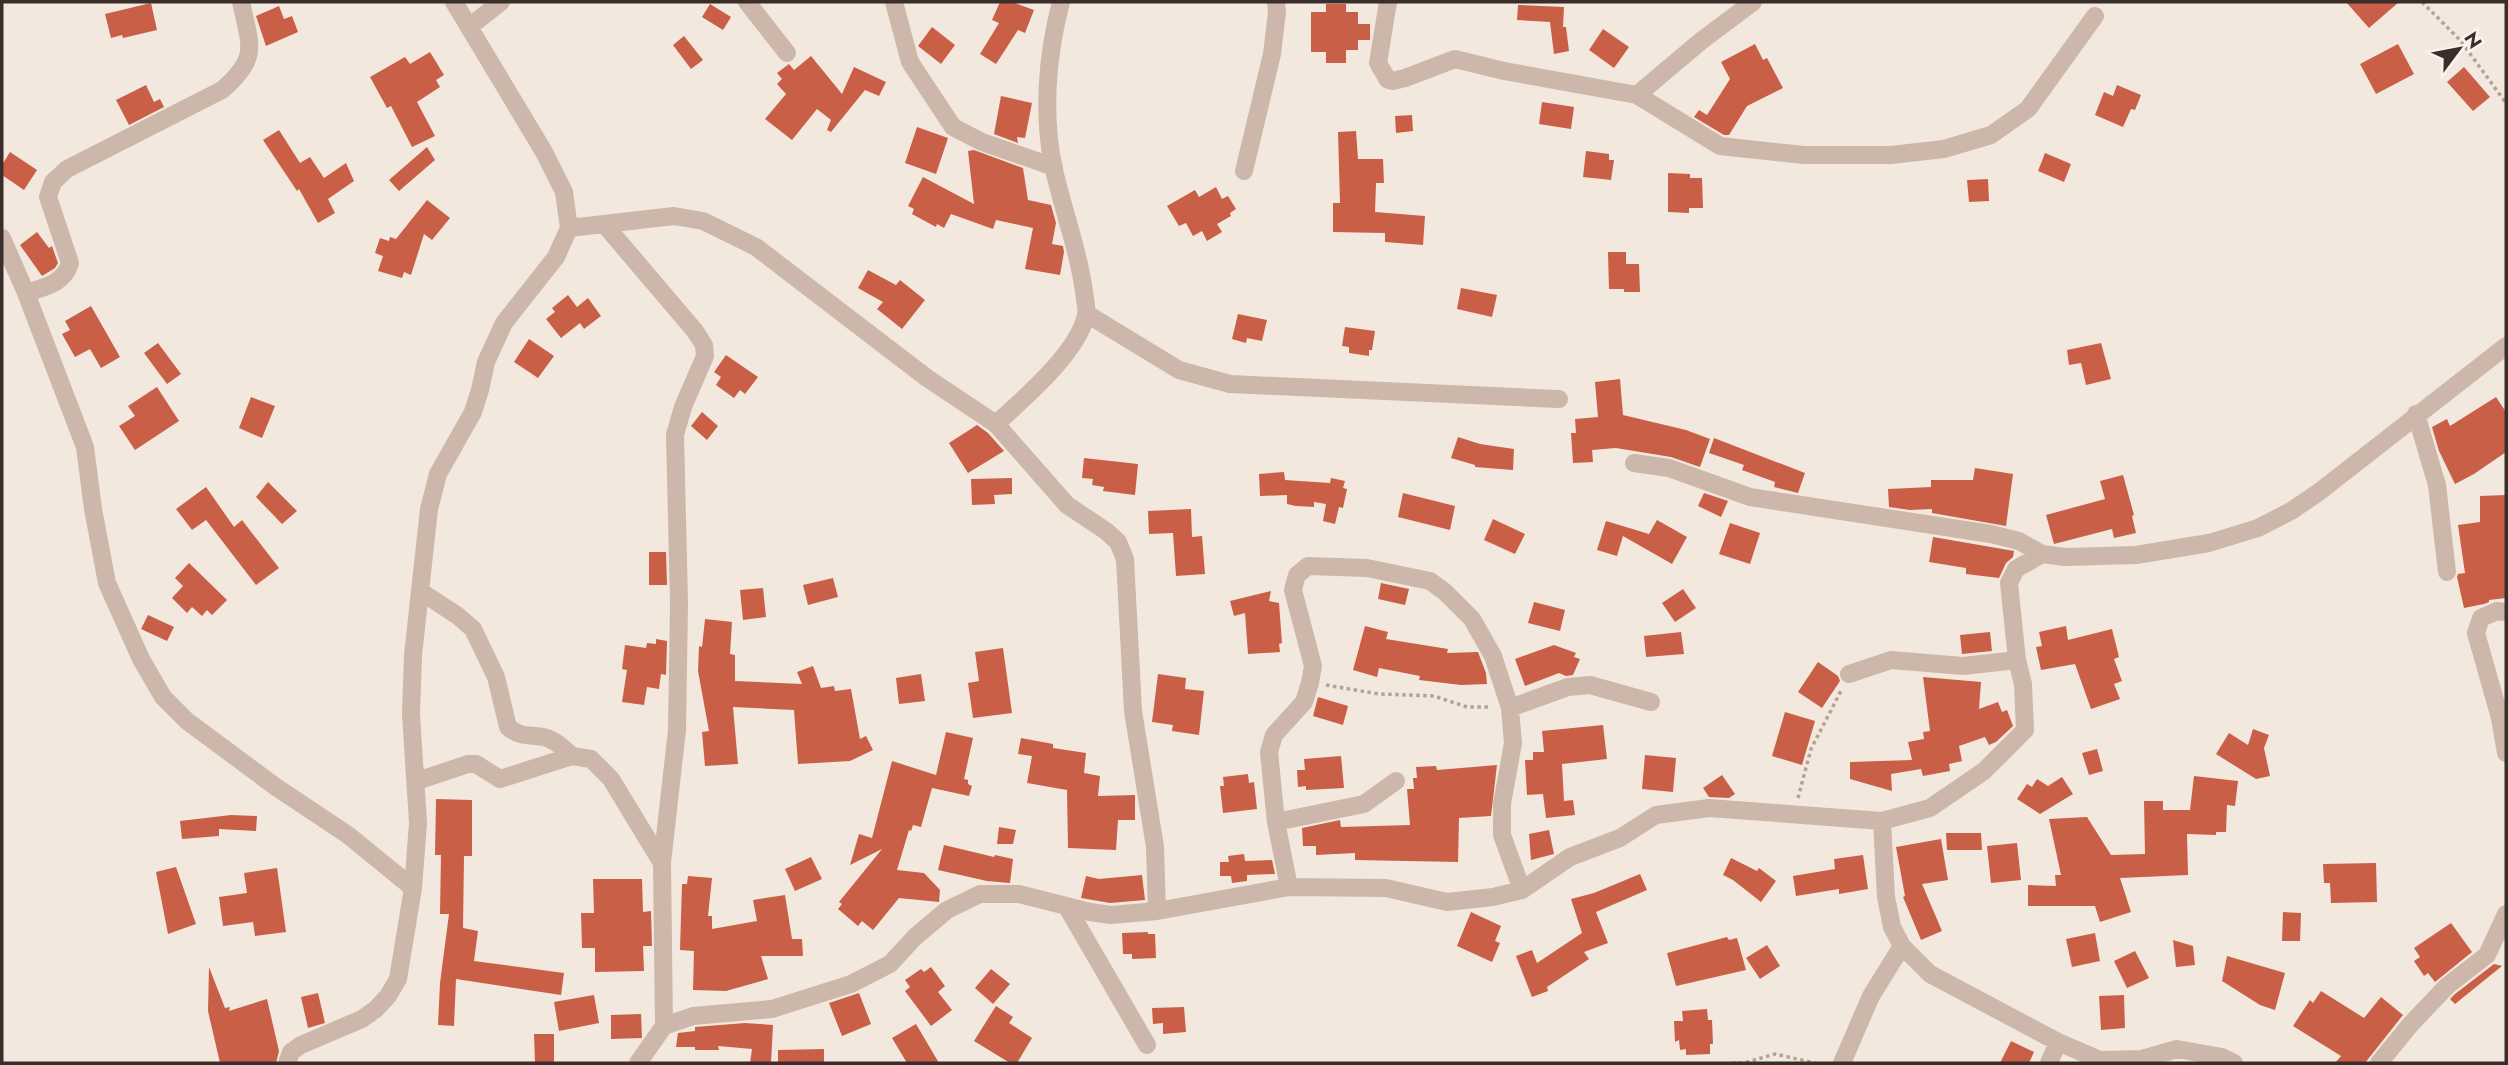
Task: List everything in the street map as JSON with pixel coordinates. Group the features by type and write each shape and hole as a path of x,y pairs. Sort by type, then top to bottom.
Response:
{"street":[{"path":"26,293 62,278 68,272 70,263 48,197 53,182 67,169 222,90 241,74 249,60 250,44 241,2"},
{"path":"287,1063 291,1052 301,1045 362,1019 388,996 398,979 413,888 418,823 411,714 413,655 429,509 438,474 473,412 485,362 504,323 556,257 569,228 564,192 549,162 454,2"},
{"path":"469,27 501,2"},
{"path":"747,2 787,53"},
{"path":"894,2 910,62 953,127 982,142 1054,167"},
{"path":"996,424 1052,371 1074,341 1087,314 1083,282 1054,167 1048,127 1048,70 1061,2"},
{"path":"1244,171 1272,54 1276,2"},
{"path":"1388,2 1378,63 1388,79 1393,81 1455,59 1637,96 1720,146 1804,155 1891,155 1944,149 1991,135 2028,109 2095,16"},
{"path":"1637,96 1701,41 1753,2"},
{"path":"569,228 674,216 703,221 756,247 927,378 996,424 1067,505 1118,542 1125,559 1133,711 1155,847 1157,911"},
{"path":"604,224 704,345 705,356 683,407 675,435 679,603 677,730 662,863 664,1026 643,1056 660,1063"},
{"path":"2,238 85,447 107,583 141,659 163,697 187,721 276,787 348,835 413,888"},
{"path":"1087,314 1179,370 1230,384 1559,399"},
{"path":"1634,463 1669,468 1750,496 1991,534 2019,541 2042,554 2065,557 2136,555 2209,543 2258,528 2291,511 2506,346"},
{"path":"2416,414 2437,485 2448,572"},
{"path":"664,1026 693,1016 772,1009 851,984 890,964 915,937 947,910 981,894 1019,894 1111,915 1157,911 1289,887 1386,888 1447,902 1493,897 1522,890 1570,857 1620,838 1657,815 1709,808 1882,821 1930,808 1984,771 2018,740 2025,730 2023,684 2017,660 2009,583 2016,569 2042,554"},
{"path":"1289,887 1276,822 1269,752 1274,735 1304,702 1310,683 1313,666 1293,590 1297,575 1308,566 1367,568 1430,581 1472,619 1493,656 1510,708 1513,743 1502,804 1502,835 1522,890"},
{"path":"420,591 473,629 496,677 508,727 513,732 526,736 548,738 572,756"},
{"path":"2506,612 2497,611 2481,618 2476,633 2500,718 2506,752"},
{"path":"1849,674 1891,660 1964,666 2017,660"},
{"path":"1510,708 1568,687 1590,685 1651,702"},
{"path":"417,781 468,764 476,764 500,779 572,756 591,759 611,779 662,863"},
{"path":"1276,822 1364,804 1396,781"},
{"path":"1882,821 1886,897 1892,927 1902,946 1930,974 2058,1042 2100,1060 2142,1059 2177,1049 2222,1057 2234,1063"},
{"path":"1067,907 1147,1045"},
{"path":"2379,1063 2447,986 2487,956 2506,914"},
{"path":"1842,1063 1871,996 1902,946"},
{"path":"2049,1063 2058,1042"}],"path":[{"path":"2422,2 2460,40 2506,103"},
{"path":"1794,815 1811,750 1849,674"},
{"path":"1310,683 1378,694 1434,695 1466,707 1510,708"},
{"path":"1732,1063 1744,1063 1774,1054 1815,1063"}],"building":[{"path":"1000,2 1012,2 1034,10 1025,33 1018,30 996,64 980,54 999,23 992,20"},
{"path":"2346,2 2399,2 2369,28"},
{"path":"151,3 157,30 111,38 105,14"},
{"path":"710,4 731,17 723,30 702,17"},
{"path":"1326,4 1346,4 1346,12 1358,12 1358,24 1370,24 1370,40 1358,40 1358,50 1346,50 1346,63 1326,63 1326,52 1311,52 1311,12 1326,12"},
{"path":"1518,5 1564,7 1563,27 1566,27 1569,51 1554,54 1550,22 1517,20"},
{"path":"279,6 284,19 292,16 298,32 266,46 256,16"},
{"path":"932,27 955,45 941,64 918,46"},
{"path":"1603,29 1629,47 1614,68 1589,50"},
{"path":"684,36 703,60 691,69 673,45"},
{"path":"1755,44 1763,60 1767,58 1783,88 1747,106 1729,135 1724,135 1694,117 1699,110 1707,115 1730,79 1721,62"},
{"path":"2398,44 2414,74 2376,94 2360,64"},
{"path":"430,52 444,75 436,80 440,87 417,102 435,136 412,147 391,106 387,108 370,77 405,57 410,64"},
{"path":"811,56 842,94 854,67 886,82 879,96 865,90 831,132 827,130 831,120 817,109 792,140 765,119 786,94 777,84 782,79 777,73 789,64 794,70"},
{"path":"2464,67 2490,97 2473,111 2447,82"},
{"path":"146,85 154,102 160,99 164,107 129,125 116,100"},
{"path":"2117,85 2141,95 2135,110 2131,109 2123,127 2095,115 2104,92 2113,96"},
{"path":"1001,96 1032,103 1025,138 1017,137 1018,143 994,134"},
{"path":"1542,102 1574,107 1571,129 1539,124"},
{"path":"1412,115 1413,131 1396,133 1395,116"},
{"path":"917,127 948,138 936,174 905,163"},
{"path":"279,130 300,163 310,157 324,178 346,163 354,181 328,199 335,213 318,223 299,189 297,191 263,140"},
{"path":"1356,131 1358,159 1383,159 1384,183 1376,183 1375,212 1425,216 1423,245 1385,242 1385,233 1333,232 1333,203 1340,203 1338,132"},
{"path":"427,147 435,160 399,191 389,180"},
{"path":"974,150 1023,168 1028,200 1051,205 1056,223 1052,244 1063,246 1064,252 1060,275 1025,269 1033,228 996,220 993,229 951,214 944,228 937,224 936,227 912,214 914,209 908,206 923,177 974,204 968,151"},
{"path":"1586,151 1609,154 1609,160 1614,160 1611,180 1583,177"},
{"path":"10,152 37,170 24,190 2,175 2,165"},
{"path":"2045,153 2071,164 2064,182 2038,171"},
{"path":"1668,173 1690,174 1690,178 1702,178 1703,208 1689,208 1689,213 1668,212"},
{"path":"1988,179 1989,201 1969,202 1967,180"},
{"path":"1216,187 1222,199 1228,196 1236,209 1230,213 1231,216 1217,224 1222,232 1207,241 1202,231 1193,236 1186,223 1179,226 1167,206 1195,190 1199,197"},
{"path":"427,200 450,218 432,240 424,234 411,275 404,272 402,278 378,271 383,256 375,253 380,238 389,241 390,237 396,239"},
{"path":"37,232 49,248 52,246 58,263 42,276 20,245"},
{"path":"1608,252 1626,252 1626,264 1639,264 1640,292 1609,289"},
{"path":"868,270 896,285 900,280 925,300 902,329 877,309 883,302 858,288"},
{"path":"1461,288 1497,295 1492,317 1457,309"},
{"path":"568,295 577,307 588,298 601,316 584,329 580,323 561,338 546,319 555,312 552,308"},
{"path":"91,306 120,357 101,368 90,349 75,357 62,334 70,330 65,321"},
{"path":"1238,314 1267,320 1262,341 1247,338 1246,343 1232,339"},
{"path":"1345,327 1375,331 1369,356 1349,353 1349,347 1342,346"},
{"path":"529,339 554,356 538,378 514,362"},
{"path":"158,343 181,374 167,384 144,353"},
{"path":"2101,343 2111,379 2086,385 2081,363 2069,365 2067,350"},
{"path":"726,355 758,377 745,394 740,390 734,398 716,385 721,377 714,372"},
{"path":"1620,379 1623,415 1686,430 1710,439 1700,467 1671,457 1616,448 1592,450 1593,462 1573,463 1571,433 1576,433 1575,419 1598,417 1595,382"},
{"path":"157,387 179,421 135,450 119,426 135,416 128,406"},
{"path":"251,397 275,406 262,438 239,428"},
{"path":"2496,397 2506,412 2506,452 2455,484 2439,451 2432,427 2447,419 2450,426"},
{"path":"702,412 718,426 707,440 691,426"},
{"path":"977,425 1004,451 968,473 949,443"},
{"path":"1458,437 1480,444 1514,449 1513,470 1475,467 1451,458"},
{"path":"1714,438 1805,473 1798,493 1774,487 1775,482 1742,470 1744,465 1709,453"},
{"path":"1084,458 1138,464 1135,495 1103,491 1104,487 1092,485 1093,479 1082,478"},
{"path":"1975,468 2013,474 2006,526 1932,513 1932,509 1889,507 1888,489 1931,487 1931,480 1973,480"},
{"path":"1284,472 1285,480 1330,483 1331,478 1345,481 1343,488 1347,489 1343,508 1339,507 1335,524 1323,521 1326,504 1314,502 1314,507 1296,506 1287,504 1287,495 1260,496 1259,474"},
{"path":"2123,475 2136,533 2114,538 2112,529 2054,544 2046,515 2105,499 2100,481"},
{"path":"1012,478 1012,494 994,495 995,504 972,505 971,479"},
{"path":"268,482 297,511 282,524 256,497"},
{"path":"206,487 234,527 242,520 279,568 256,585 206,520 192,530 176,509"},
{"path":"1403,493 1455,506 1450,530 1398,517"},
{"path":"1704,493 1728,501 1721,517 1698,506"},
{"path":"2506,495 2506,598 2464,608 2457,577 2458,574 2465,573 2458,525 2480,522 2480,496"},
{"path":"1191,509 1192,537 1202,536 1205,574 1176,576 1173,533 1149,534 1148,511"},
{"path":"1493,519 1525,534 1515,554 1484,540"},
{"path":"1657,520 1687,537 1672,564 1623,536 1617,556 1597,550 1606,521 1649,534"},
{"path":"1730,523 1760,533 1750,564 1719,554"},
{"path":"1933,537 2014,551 2013,557 2006,563 1999,578 1966,574 1966,568 1929,562"},
{"path":"649,552 666,552 667,585 649,585"},
{"path":"189,563 227,600 212,615 207,610 202,616 192,607 187,613 172,598 183,586 175,578"},
{"path":"833,578 838,597 808,605 803,585"},
{"path":"1381,583 1409,589 1405,605 1378,599"},
{"path":"763,588 766,617 743,620 740,590"},
{"path":"1683,589 1696,608 1675,622 1662,603"},
{"path":"1271,591 1269,601 1279,603 1282,643 1279,644 1280,652 1248,654 1245,613 1234,616 1230,601"},
{"path":"1534,602 1565,610 1560,631 1528,623"},
{"path":"148,615 174,627 167,641 141,629"},
{"path":"705,619 732,622 730,654 735,655 735,681 802,684 797,672 813,666 821,688 834,686 835,691 851,689 860,739 866,736 873,750 850,761 798,764 794,710 733,707 738,764 705,766 702,732 709,731 698,671 699,646 702,647"},
{"path":"1365,626 1388,632 1386,639 1448,649 1447,653 1478,652 1487,684 1461,685 1419,680 1420,676 1379,668 1377,677 1353,670"},
{"path":"2066,626 2068,640 2112,629 2119,657 2114,659 2122,681 2114,684 2120,699 2091,709 2075,664 2041,670 2036,647 2042,646 2039,632"},
{"path":"1681,632 1684,654 1646,657 1644,636"},
{"path":"1990,632 1992,651 1962,654 1960,635"},
{"path":"656,639 667,641 666,675 661,674 659,689 647,687 644,705 622,702 627,670 622,669 625,645 646,648 647,643 656,644"},
{"path":"1554,645 1576,653 1574,657 1580,659 1573,675 1559,673 1525,686 1515,659"},
{"path":"1003,648 1012,713 973,718 968,683 979,681 975,652"},
{"path":"1818,662 1838,676 1840,681 1822,708 1798,692"},
{"path":"921,674 925,701 899,704 896,678"},
{"path":"1158,674 1186,678 1185,689 1204,691 1199,735 1172,731 1173,725 1152,722"},
{"path":"1923,677 1981,682 1979,709 1998,702 2002,712 2007,710 2013,726 1989,745 1985,737 1959,746 1962,761 1949,764 1950,771 1923,776 1921,769 1891,774 1892,791 1850,779 1850,762 1912,760 1908,742 1924,739 1923,732 1930,731"},
{"path":"1318,697 1348,706 1343,725 1313,716"},
{"path":"1785,712 1815,721 1802,765 1772,756"},
{"path":"1603,725 1607,759 1562,764 1564,801 1573,800 1575,815 1546,818 1543,794 1527,795 1525,760 1533,760 1533,752 1544,752 1542,731"},
{"path":"2253,729 2269,735 2264,748 2270,776 2256,779 2216,754 2229,733 2248,745"},
{"path":"946,732 973,738 964,779 972,786 969,796 932,788 921,827 913,825 911,831 909,830 897,870 924,873 940,890 939,902 899,898 873,930 862,921 858,926 838,909 842,904 839,902 882,849 850,865 859,834 872,838 892,761 936,775"},
{"path":"1021,738 1053,744 1053,748 1086,753 1084,773 1100,776 1098,796 1135,795 1135,820 1118,820 1116,850 1068,848 1067,790 1027,783 1032,756 1018,754"},
{"path":"2097,749 2103,771 2089,775 2082,753"},
{"path":"1645,755 1676,758 1673,792 1642,789"},
{"path":"1341,756 1344,788 1306,790 1306,786 1298,787 1297,770 1305,770 1304,759"},
{"path":"1497,765 1491,816 1459,818 1458,862 1355,860 1355,853 1316,855 1316,846 1303,846 1302,828 1340,820 1341,827 1410,825 1407,789 1414,789 1416,767 1436,766 1437,770"},
{"path":"1248,774 1249,783 1254,782 1257,809 1223,813 1220,786 1224,786 1223,777"},
{"path":"1722,775 1735,794 1729,798 1709,797 1703,788"},
{"path":"2194,776 2238,781 2235,806 2227,805 2226,832 2216,832 2216,835 2187,834 2188,875 2120,878 2131,912 2100,922 2095,906 2028,906 2028,885 2056,886 2055,875 2061,875 2049,819 2087,817 2111,855 2145,854 2144,801 2163,801 2163,810 2190,810"},
{"path":"2062,777 2073,794 2040,814 2017,799 2027,784 2032,787 2037,779 2048,786"},
{"path":"436,799 472,800 472,856 464,856 463,928 478,931 474,961 564,973 561,995 456,979 454,1026 438,1025 440,983 449,914 440,914 441,855 435,855"},
{"path":"231,815 257,816 256,831 219,829 219,836 182,839 180,821"},
{"path":"999,827 1016,830 1013,844 997,844"},
{"path":"1549,830 1554,854 1531,860 1529,834"},
{"path":"1946,833 1981,833 1982,850 1947,850"},
{"path":"1941,839 1948,880 1922,884 1942,931 1921,940 1903,897 1905,896 1896,847"},
{"path":"2017,843 2021,880 1991,883 1987,846"},
{"path":"944,845 1013,859 1010,883 987,881 938,870"},
{"path":"1244,854 1245,861 1272,860 1275,874 1247,875 1247,881 1232,883 1231,876 1220,876 1220,862 1229,862 1228,856"},
{"path":"1863,855 1868,889 1839,894 1839,889 1796,896 1793,876 1835,869 1834,859"},
{"path":"811,857 822,879 795,891 785,869"},
{"path":"1731,858 1757,871 1759,868 1776,881 1761,902 1723,875"},
{"path":"2376,863 2377,902 2331,903 2330,883 2324,883 2323,864"},
{"path":"176,867 196,924 168,934 156,872"},
{"path":"277,868 286,932 255,936 253,922 223,926 219,897 247,893 244,873"},
{"path":"1640,874 1647,890 1596,912 1608,943 1584,952 1589,959 1547,987 1548,991 1532,997 1516,956 1532,950 1537,963 1582,933 1571,899 1594,893"},
{"path":"1142,875 1145,900 1110,903 1081,898 1086,876 1099,879"},
{"path":"688,876 712,878 708,916 712,916 712,929 757,921 753,900 785,895 792,939 802,939 803,956 761,956 768,979 726,991 693,990 694,951 680,950 682,884 687,884"},
{"path":"593,879 642,879 643,912 651,911 652,946 643,946 644,971 595,972 595,948 582,948 581,913 594,913"},
{"path":"1471,912 1501,926 1495,941 1500,943 1492,962 1457,946"},
{"path":"2283,912 2301,913 2300,941 2282,941"},
{"path":"2451,923 2472,952 2435,982 2428,973 2424,976 2414,961 2420,957 2414,948"},
{"path":"1122,933 1155,934 1156,958 1132,959 1132,954 1123,954"},
{"path":"2095,933 2100,961 2072,967 2066,939"},
{"path":"1727,937 1729,940 1737,938 1746,970 1676,986 1667,953"},
{"path":"2173,940 2193,946 2195,965 2176,967"},
{"path":"1767,945 1780,966 1760,979 1746,958"},
{"path":"2135,951 2149,978 2127,988 2114,961"},
{"path":"2227,956 2285,973 2275,1010 2260,1005 2222,981"},
{"path":"2494,964 2502,966 2455,1004 2450,999 2455,994"},
{"path":"209,967 225,1008 230,1007 229,1011 267,999 279,1051 276,1063 220,1063 208,1011"},
{"path":"931,967 945,986 938,992 952,1010 931,1026 905,991 910,987 905,980 921,969 924,972"},
{"path":"991,969 1010,984 993,1004 975,988"},
{"path":"2321,991 2364,1018 2381,997 2403,1015 2365,1063 2335,1063 2341,1056 2293,1026 2310,1000 2313,1003"},
{"path":"318,993 325,1023 308,1028 301,997"},
{"path":"859,993 871,1024 842,1036 829,1003"},
{"path":"594,995 599,1023 559,1031 554,1002"},
{"path":"2124,995 2125,1028 2101,1030 2099,996"},
{"path":"996,1006 1013,1017 1009,1023 1032,1038 1017,1063 1010,1063 974,1041"},
{"path":"1184,1007 1186,1032 1163,1034 1163,1023 1153,1024 1152,1008"},
{"path":"1707,1009 1708,1020 1712,1020 1713,1044 1710,1044 1710,1054 1686,1055 1686,1049 1680,1050 1679,1040 1675,1042 1674,1021 1683,1021 1682,1011"},
{"path":"641,1014 642,1038 611,1039 611,1015"},
{"path":"745,1023 773,1025 771,1063 750,1063 752,1049 718,1046 719,1050 695,1050 695,1047 676,1047 678,1033 695,1031 695,1027"},
{"path":"916,1024 939,1063 907,1063 892,1038"},
{"path":"534,1034 554,1034 554,1063 535,1063"},
{"path":"2011,1041 2034,1052 2029,1063 2000,1063"},
{"path":"824,1049 824,1063 778,1063 778,1050"}]}
